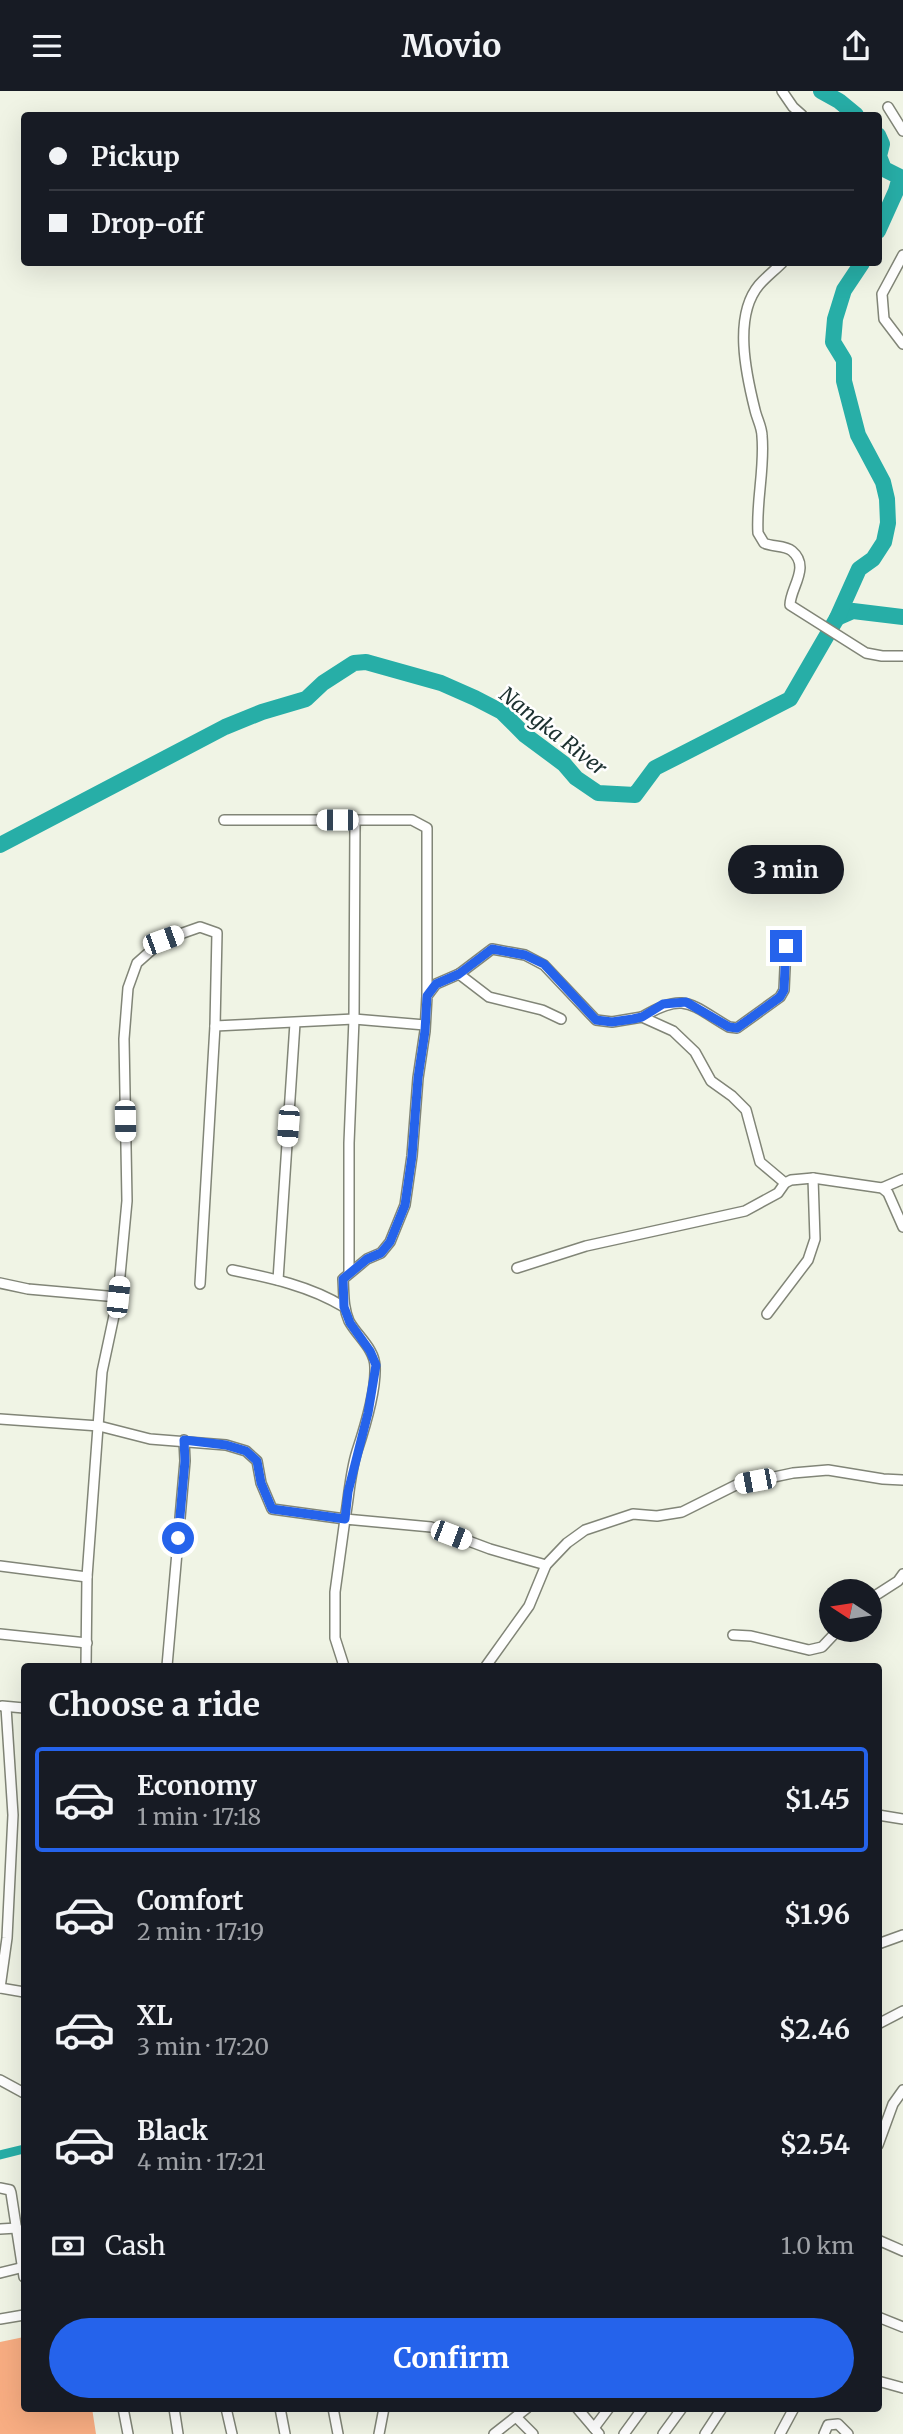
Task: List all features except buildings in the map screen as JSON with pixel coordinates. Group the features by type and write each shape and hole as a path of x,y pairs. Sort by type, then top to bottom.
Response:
{"street":[{"path":"782,91 799,112"},
{"path":"888,107 903,131"},
{"path":"903,255 881,294 884,319 903,344"},
{"path":"779,266 759,285 749,302 744,351 755,413 762,434 758,533 764,543 787,548 797,559 799,576 789,603 866,653 903,656"},
{"path":"224,820 412,820 428,828 427,996 405,1205 390,1242 381,1253 367,1259 343,1279 344,1307 350,1323 370,1351 376,1365 368,1413 348,1492 335,1592 335,1638 343,1663"},
{"path":"349,1273 355,820"},
{"path":"86,1663 87,1577 102,1372 118,1297 127,1201 124,1039 128,988 137,963 163,940 200,927 216,933 215,1026 200,1285"},
{"path":"427,996 436,984 459,974 492,949 525,955 544,964 596,1020 612,1022 642,1017 663,1004 686,1002 729,1027 737,1028 780,997 784,990 786,946"},
{"path":"459,974 489,997 542,1010 561,1019"},
{"path":"642,1017 673,1031 695,1052 711,1081 746,1110 760,1162 785,1183"},
{"path":"215,1026 354,1019 425,1025"},
{"path":"278,1280 295,1023"},
{"path":"767,1314 808,1260 812,1249 815,1238 813,1178"},
{"path":"517,1268 586,1246 745,1211 778,1193 785,1183 792,1180 813,1178 882,1188 903,1179"},
{"path":"882,1188 888,1193 903,1227"},
{"path":"232,1270 278,1280 308,1290 344,1307"},
{"path":"0,1283 28,1289 118,1297"},
{"path":"0,1419 99,1426 150,1440 184,1440 226,1445 246,1451 257,1461 261,1483 272,1509 431,1527 547,1566"},
{"path":"167,1663 185,1461 184,1440"},
{"path":"488,1663 529,1606 547,1566 567,1543 585,1530 633,1514 657,1517 682,1512 736,1485 793,1473 828,1470 903,1480"},
{"path":"0,1566 87,1577"},
{"path":"882,1591 898,1581 903,1574"},
{"path":"0,1634 86,1643"},
{"path":"733,1635 751,1636 809,1650 822,1647 827,1642"},
{"path":"21,1708 3,1706 13,1815 7,1938 0,1988 21,1991"},
{"path":"882,1816 903,1819"},
{"path":"882,1943 903,1935"},
{"path":"882,2022 903,2011"},
{"path":"0,2080 21,2091"},
{"path":"882,2135 894,2104 903,2091"},
{"path":"0,2188 11,2193 21,2253"},
{"path":"0,2229 17,2228"},
{"path":"882,2242 903,2251"},
{"path":"0,2273 21,2271"},
{"path":"0,2319 21,2316"},
{"path":"882,2319 903,2327"},
{"path":"882,2382 903,2388"},
{"path":"124,2412 128,2434"},
{"path":"175,2412 178,2434"},
{"path":"227,2412 232,2434"},
{"path":"281,2412 285,2434"},
{"path":"334,2412 338,2434"},
{"path":"379,2434 383,2412"},
{"path":"494,2434 522,2412"},
{"path":"580,2412 596,2431 606,2412"},
{"path":"624,2434 640,2412"},
{"path":"663,2434 679,2412"},
{"path":"705,2434 719,2412"},
{"path":"780,2434 792,2412"},
{"path":"516,2417 533,2434"},
{"path":"826,2430 838,2424 848,2434"}],"shaded area":[{"path":"21,2338 21,2412 93,2412 96,2434 0,2434 0,2342"}],"waterway":[{"name":"Nangka River","path":"821,91 852,112"},
{"name":"Nangka River","path":"882,164 884,169 900,177 882,222"},
{"name":"Nangka River","path":"0,845 225,727 306,699 323,683 354,663 366,662 441,683 502,712 525,735 598,793 635,795 655,768 790,699 837,618 859,569 873,559 884,542 888,523 883,482 858,435 844,381 844,360 833,342 835,319 844,290 860,266"},
{"path":"837,618 853,611 903,617"},
{"path":"0,2155 21,2150"}],"route":[{"path":"178,1538 185,1461 184,1440 226,1445 246,1451 257,1461 261,1483 272,1509 345,1519 348,1492 364,1434 376,1365 370,1351 350,1323 344,1307 343,1279 367,1259 381,1253 390,1242 405,1205 427,996 436,984 459,974 492,949 525,955 544,964 596,1020 612,1022 633,1019 642,1017 663,1004 686,1002 729,1027 737,1028 780,997 784,990 786,946"}]}
